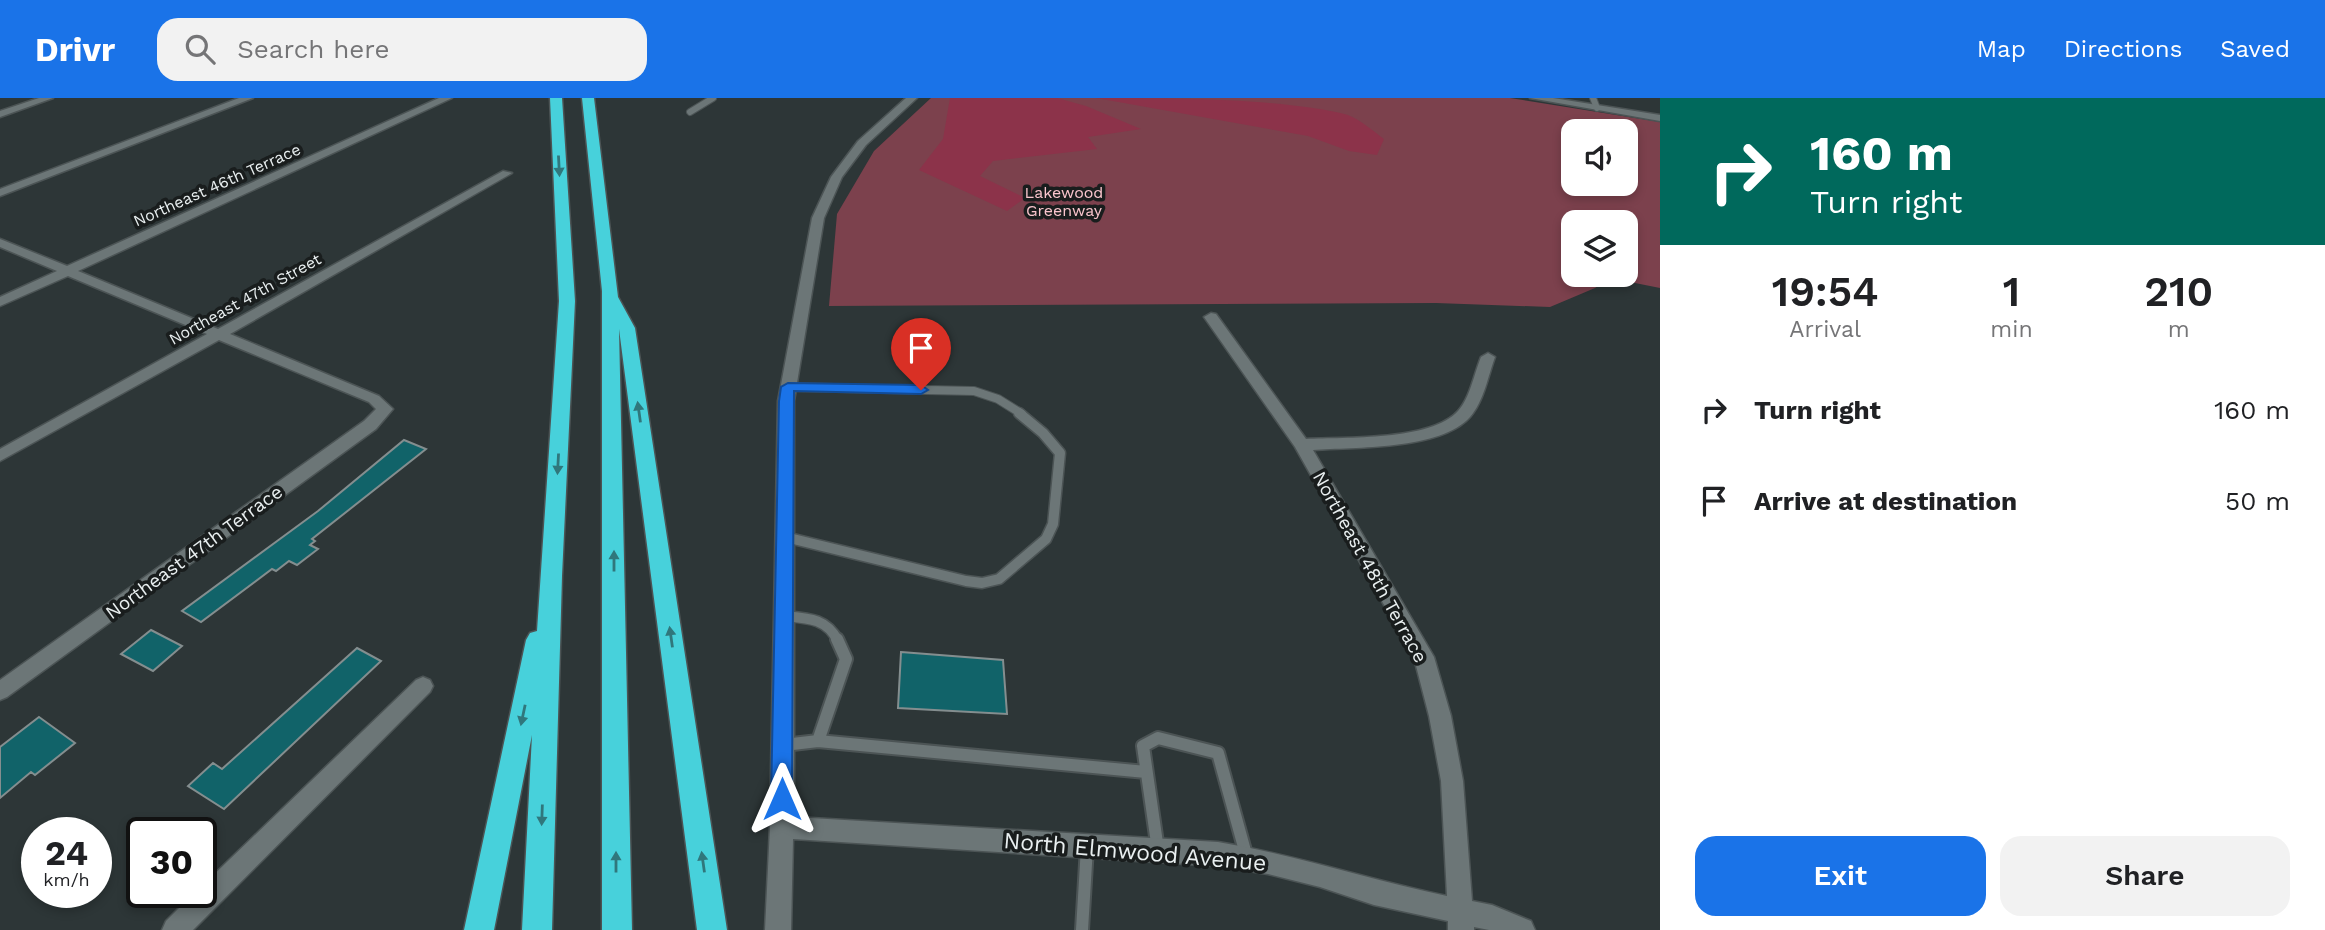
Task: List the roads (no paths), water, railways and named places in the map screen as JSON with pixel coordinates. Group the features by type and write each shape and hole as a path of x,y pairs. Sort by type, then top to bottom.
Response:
{"highway":[{"path":"537,930 551,576 567,301 556,98"},
{"path":"588,98 610,291 617,930"},
{"path":"610,291 627,328 712,930"},
{"path":"479,930 551,576"}],"street":[{"path":"0,114 48,98"},
{"path":"0,193 248,98"},
{"name":"Northeast 46th Terrace","path":"0,302 447,98"},
{"path":"778,930 782,827 788,387 818,218 837,177 862,144 912,98"},
{"path":"1535,98 1595,103 1660,118"},
{"name":"Northeast 47th Street","path":"0,456 507,173"},
{"path":"0,243 216,334"},
{"name":"Northeast 48th Terrace","path":"1211,317 1302,445 1424,657 1440,716 1452,781 1462,921"},
{"name":"Northeast 47th Terrace","path":"0,691 370,425 385,409 374,399 216,334"},
{"path":"1302,445 1419,436 1450,426 1465,413 1489,357"},
{"path":"175,930 423,686"},
{"name":"North Elmwood Avenue","path":"782,827 1158,850 1247,859 1320,875 1462,921 1492,918 1522,930"}],"lane":[{"path":"690,113 713,98"},
{"path":"785,537 966,581 982,583 999,579 1046,539 1053,524 1060,453 1054,443 1005,401 991,394 974,391 788,387"},
{"path":"784,616 818,618 836,635 846,659 818,741"},
{"path":"1158,850 1143,746 1158,738 1218,753 1247,859"},
{"path":"782,745 818,741 1146,772"},
{"path":"1082,930 1087,846"}],"park label":[{"name":"Lakewood Greenway","path":"1064,201"}]}
